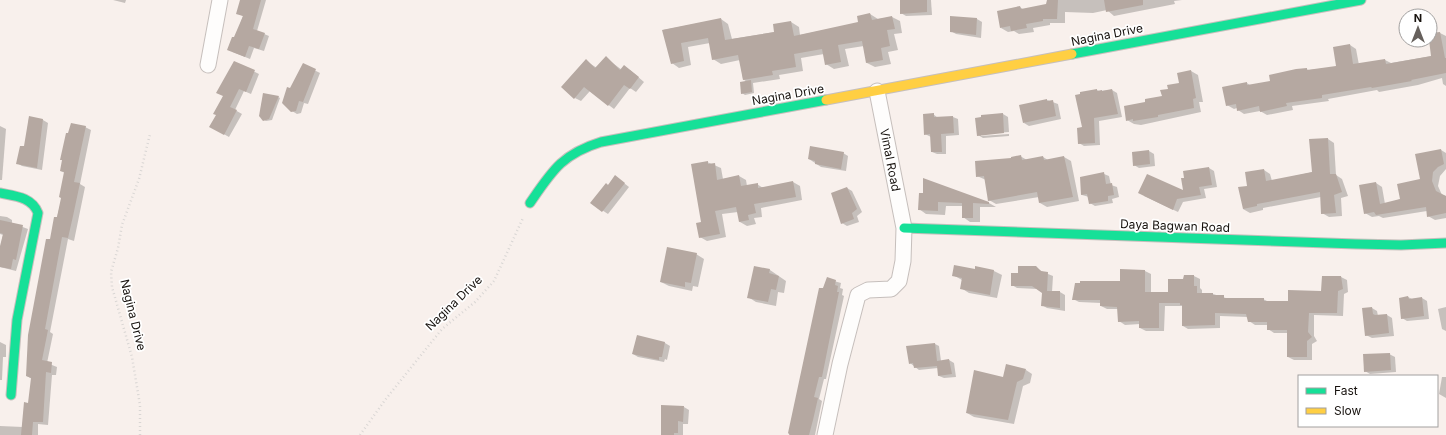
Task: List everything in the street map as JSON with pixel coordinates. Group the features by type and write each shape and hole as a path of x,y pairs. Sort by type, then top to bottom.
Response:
{"street":[{"path":"208,65 220,0"},
{"name":"Nagina Drive","path":"530,203 558,164 568,154 584,146 1361,0"},
{"name":"Vimal Road","path":"825,435 855,301 858,295 863,292 886,290 896,285 902,272 904,228 877,91"},
{"path":"0,192 30,201 35,205 38,213 18,320 11,395"},
{"name":"Daya Bagwan Road","path":"904,228 950,231 1181,237 1401,246 1446,243"}],"path":[{"name":"Nagina Drive","path":"140,435 140,406 132,357 112,287 111,272 118,248 122,225 139,179 150,134"},
{"name":"Nagina Drive","path":"360,435 385,400 442,329 474,302 494,281 530,203"}],"building":[{"path":"240,0 261,0 253,29 265,33 259,49 249,46 245,57 227,50 243,16 236,14"},
{"path":"900,0 927,0 927,12 900,14"},
{"path":"1047,0 1058,0 1057,19 1043,19 1043,21 1026,24 1027,28 1011,31 1010,26 1000,28 997,11 1020,6 1021,9 1046,4"},
{"path":"1104,0 1143,0 1143,5 1106,12"},
{"path":"870,13 872,20 892,16 895,29 887,30 890,46 881,48 883,60 866,63 862,41 838,45 841,62 825,65 822,49 794,54 796,67 772,71 773,75 743,80 738,55 712,60 708,38 681,43 684,61 671,64 662,30 721,18 725,40 774,32 773,24 791,21 794,36 858,22 857,16"},
{"path":"950,16 977,18 976,35 950,32"},
{"path":"1438,32 1440,32 1446,58 1446,73 1411,80 1412,81 1322,95 1322,98 1286,103 1287,106 1260,112 1259,106 1237,111 1236,104 1226,106 1222,87 1247,82 1247,85 1270,81 1269,75 1296,69 1307,68 1307,70 1336,66 1333,47 1350,44 1353,64 1385,59 1386,64 1431,56 1430,48 1438,48"},
{"path":"606,56 620,70 624,65 639,77 630,89 624,85 608,106 584,87 574,99 561,87 586,59 595,68"},
{"path":"234,61 255,70 246,92 239,89 230,107 237,110 224,135 209,127 216,115 213,114 223,96 216,93"},
{"path":"303,63 316,69 303,102 299,101 296,111 291,112 282,103 287,87 290,88"},
{"path":"1191,70 1196,98 1193,99 1194,108 1158,115 1158,117 1126,121 1124,106 1145,102 1145,99 1162,96 1160,90 1168,89 1167,85 1179,83 1177,73"},
{"path":"751,80 752,92 741,94 740,82"},
{"path":"1097,89 1097,91 1102,91 1112,89 1118,114 1094,118 1095,143 1078,144 1077,128 1082,127 1075,95 1080,94 1080,92"},
{"path":"263,93 279,96 269,119 263,121 259,116"},
{"path":"1047,99 1047,101 1053,100 1056,116 1023,123 1019,105"},
{"path":"934,113 934,117 953,116 954,133 941,134 942,152 931,152 930,134 924,135 923,114"},
{"path":"1003,113 1004,133 977,136 975,118 981,117 981,115"},
{"path":"29,116 43,119 37,168 16,164 20,146 24,146"},
{"path":"71,123 86,126 74,182 80,183 68,238 62,237 45,329 48,330 42,360 52,362 51,373 46,372 43,422 33,422 32,435 21,435 24,402 28,403 31,378 26,376 28,335 46,239 50,239 54,217 57,217 61,198 59,197 64,172 60,171 62,160 60,160 66,133 68,133"},
{"path":"1328,138 1330,174 1336,174 1342,192 1334,195 1336,213 1321,214 1320,192 1257,204 1257,206 1243,209 1238,187 1247,186 1245,172 1264,169 1266,181 1312,172 1309,139"},
{"path":"810,146 844,152 841,169 815,164 815,161 808,159"},
{"path":"1441,149 1444,164 1433,172 1432,181 1436,191 1446,196 1446,213 1427,217 1426,207 1376,215 1374,212 1364,214 1359,185 1376,182 1380,204 1400,199 1397,184 1420,179 1415,154"},
{"path":"1149,150 1150,164 1133,166 1132,152"},
{"path":"1021,155 1022,160 1043,156 1044,160 1064,156 1073,197 1039,203 1037,192 988,201 984,176 976,177 975,161 1011,158"},
{"path":"708,161 708,164 715,163 717,180 739,175 741,186 758,183 758,188 793,181 796,197 754,204 756,213 748,215 749,220 739,222 736,207 715,211 720,234 699,238 696,223 701,222 691,164"},
{"path":"1209,167 1212,185 1199,187 1201,195 1177,199 1173,210 1138,193 1147,174 1183,190 1181,178 1184,178 1183,171"},
{"path":"1104,172 1106,184 1112,183 1114,195 1108,196 1108,201 1089,204 1087,194 1081,195 1080,177"},
{"path":"615,175 625,183 602,212 590,203 606,183 608,185"},
{"path":"923,178 989,202 989,204 973,203 973,218 962,218 962,203 938,202 938,211 918,210 919,193 923,193"},
{"path":"847,187 857,209 852,213 854,219 841,224 831,193"},
{"path":"0,220 23,225 16,260 13,259 11,269 0,267 0,246 3,234 0,233"},
{"path":"667,247 697,253 691,283 685,282 685,287 660,282"},
{"path":"954,265 975,269 975,266 994,270 990,295 960,289 962,278 952,276"},
{"path":"754,266 770,269 769,273 779,276 776,290 771,289 768,302 747,298"},
{"path":"1018,266 1036,266 1041,271 1048,272 1047,291 1060,291 1060,308 1041,306 1042,293 1032,286 1011,286 1011,273 1018,273"},
{"path":"1120,269 1145,270 1145,292 1168,292 1168,279 1183,279 1184,275 1194,275 1194,286 1197,286 1197,293 1224,295 1224,298 1264,298 1264,301 1288,301 1288,290 1321,291 1322,276 1341,276 1343,289 1338,291 1337,313 1309,313 1308,332 1312,337 1307,341 1307,357 1287,357 1287,330 1267,330 1267,322 1248,322 1246,314 1215,313 1215,325 1182,326 1182,305 1180,305 1180,303 1159,303 1159,328 1139,328 1139,321 1118,322 1117,307 1100,306 1100,300 1072,300 1075,283 1080,283 1080,281 1120,281"},
{"path":"827,277 836,280 835,285 838,286 837,292 839,292 822,377 819,377 814,397 818,398 813,420 809,435 790,435 788,433 819,288 823,288"},
{"path":"1408,296 1409,299 1422,297 1424,316 1401,319 1399,298"},
{"path":"1372,307 1373,314 1375,315 1387,314 1389,333 1365,336 1362,308"},
{"path":"637,335 665,342 662,357 659,357 659,360 632,354"},
{"path":"935,343 937,361 949,359 952,374 938,376 937,366 914,368 913,363 909,364 906,346"},
{"path":"1390,353 1391,370 1364,372 1363,354"},
{"path":"1006,364 1026,369 1023,379 1017,382 1008,420 966,413 974,370 1003,377"},
{"path":"661,405 684,406 683,422 678,421 678,433 674,433 674,435 661,435"}],"traffic: fast":[{"path":"1072,54 1361,0"},
{"path":"530,203 552,173 567,158 601,142 826,100"},
{"path":"0,193 17,196 27,200 32,204 38,213 17,320 11,395"},
{"path":"904,228 1356,244 1401,245 1446,243"}],"traffic: slow":[{"path":"826,100 1072,54"}]}
